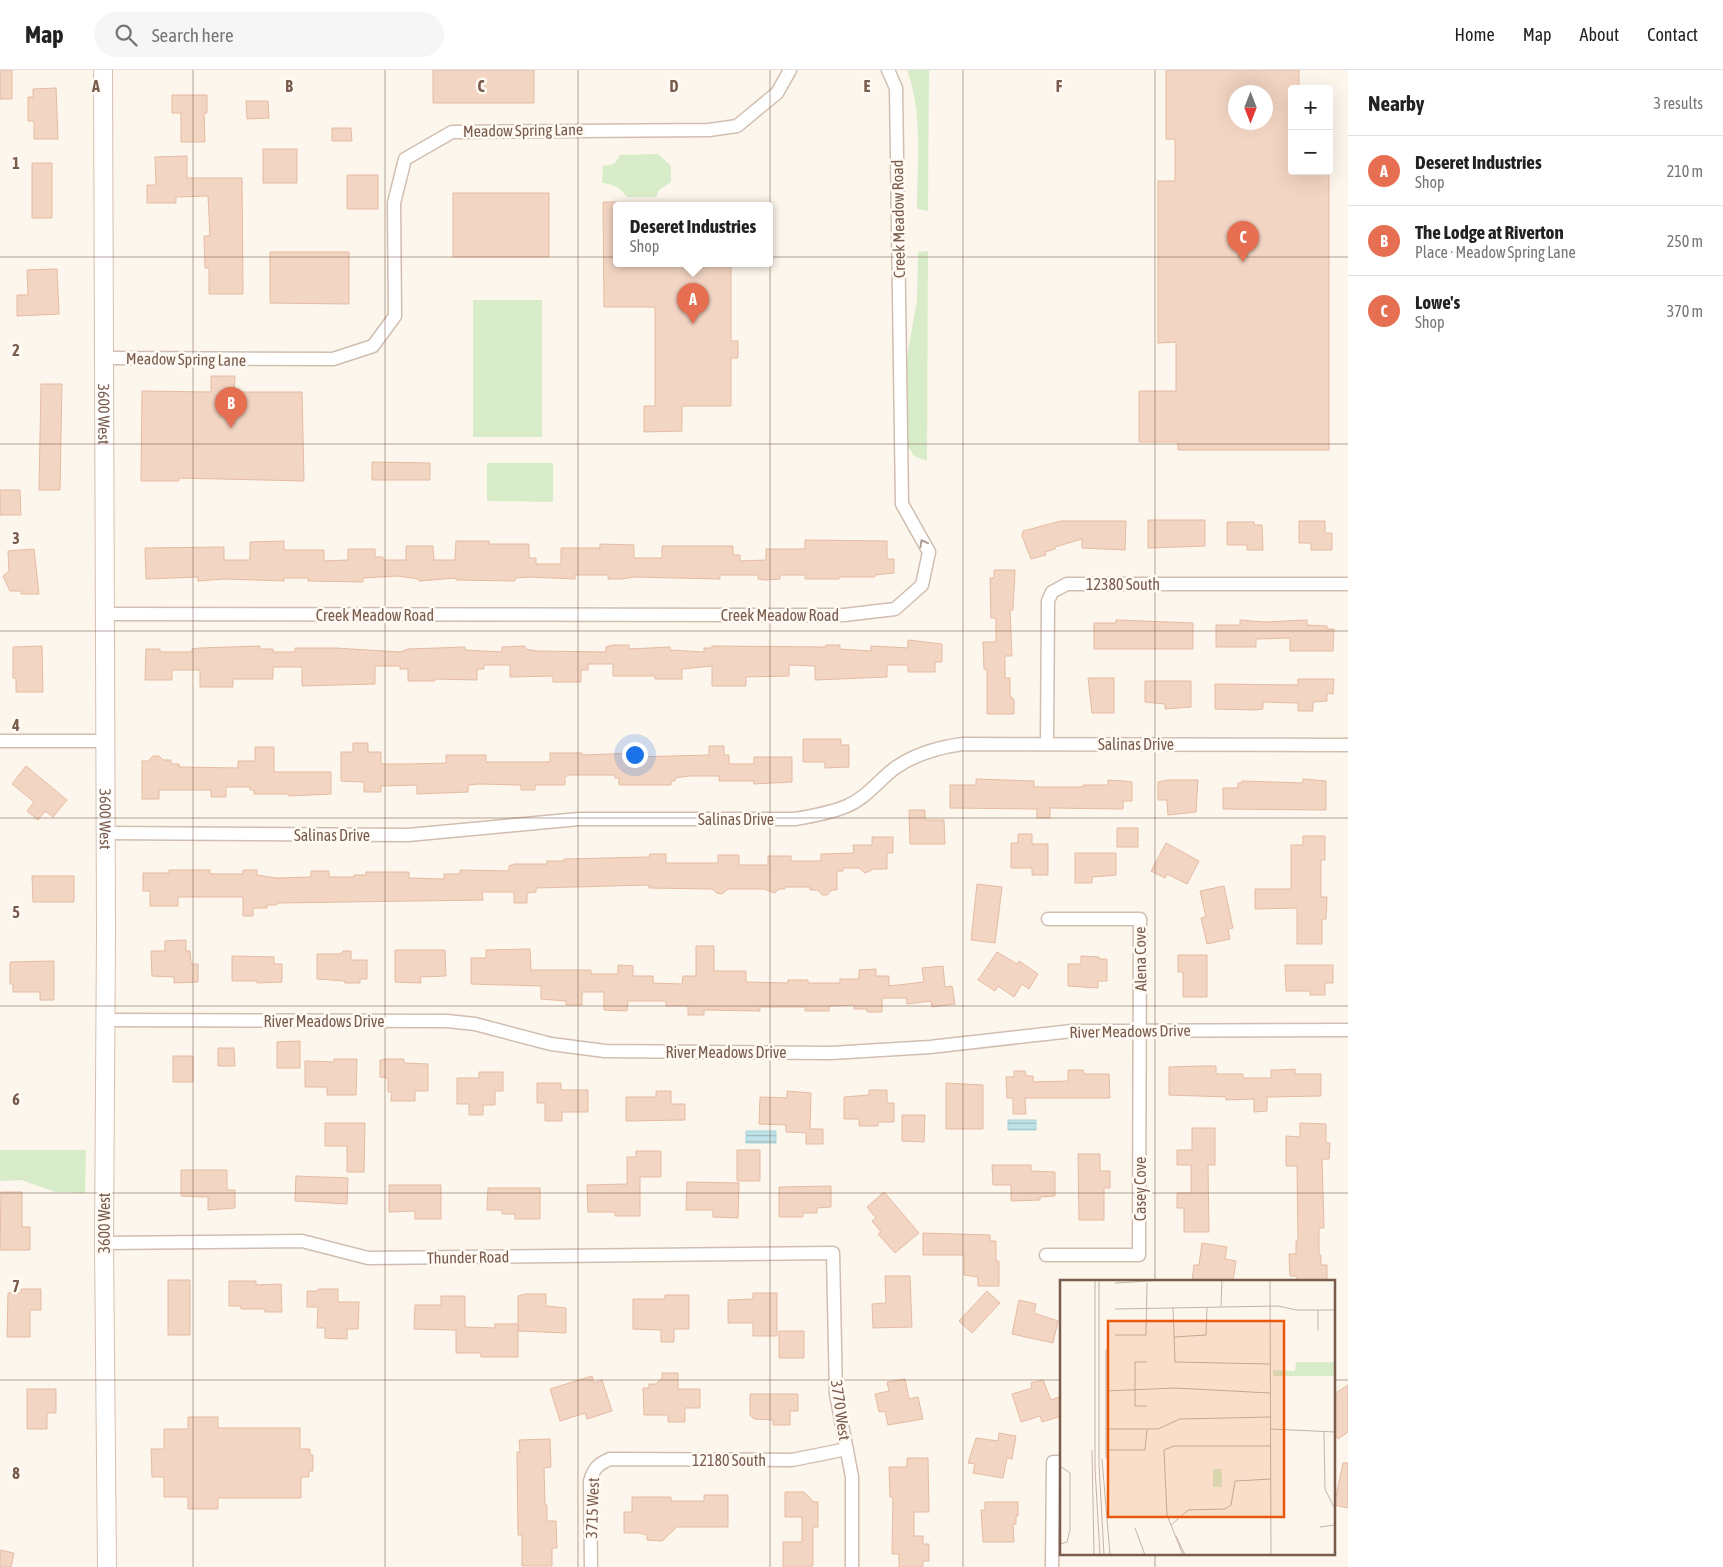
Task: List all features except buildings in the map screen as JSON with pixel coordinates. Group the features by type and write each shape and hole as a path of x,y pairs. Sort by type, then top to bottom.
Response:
{"main road":[{"name":"3600 West","path":"103,70 106,1020 104,1243 107,1567"}],"street":[{"name":"Meadow Spring Lane","path":"103,358 333,359 373,346 395,316 394,203 405,159 452,132 709,130 737,126 777,93 790,70"},
{"name":"Creek Meadow Road","path":"104,614 844,615 895,609 922,585 929,552 902,504 896,88 888,70"},
{"name":"12380 South","path":"1047,744 1048,601 1052,592 1067,584 1348,584"},
{"path":"0,741 104,741"},
{"name":"Salinas Drive","path":"105,834 408,835 579,819 795,818 822,815 849,806 896,768 942,747 963,744 1348,745"},
{"name":"Alena Cove","path":"1048,919 1140,919 1140,1030"},
{"name":"River Meadows Drive","path":"106,1020 447,1021 475,1024 551,1044 615,1051 831,1053 930,1047 1072,1031 1348,1030"},
{"name":"Casey Cove","path":"1046,1255 1140,1255 1140,1030"},
{"name":"Thunder Road","path":"104,1243 302,1242 368,1258 833,1253"},
{"name":"3770 West","path":"833,1253 836,1394 852,1477 852,1567"},
{"name":"12180 South","path":"610,1459 792,1460 847,1449"},
{"name":"3715 West","path":"591,1567 590,1481 593,1470 599,1464 610,1459"},
{"path":"1052,1567 1057,1462"}],"green space":[{"path":"907,70 929,70 928,211 917,209 917,121 912,86"},
{"path":"658,154 671,166 671,182 659,190 656,197 627,197 616,187 602,183 603,166 614,164 620,155"},
{"path":"928,251 927,461 914,456 906,443 905,369 917,300 918,252"},
{"path":"473,300 542,300 542,437 473,437"},
{"path":"487,463 553,463 553,502 487,501"},
{"path":"0,1150 86,1150 85,1193 56,1192 21,1180 0,1181"}],"water":[{"path":"1008,1120 1036,1120 1036,1130 1008,1130"},
{"path":"746,1131 776,1131 776,1143 746,1143"}],"place":[{"name":"Lowe's","path":"1243,262"},
{"name":"Deseret Industries","path":"693,324"},
{"name":"The Lodge at Riverton","path":"231,428"}]}
